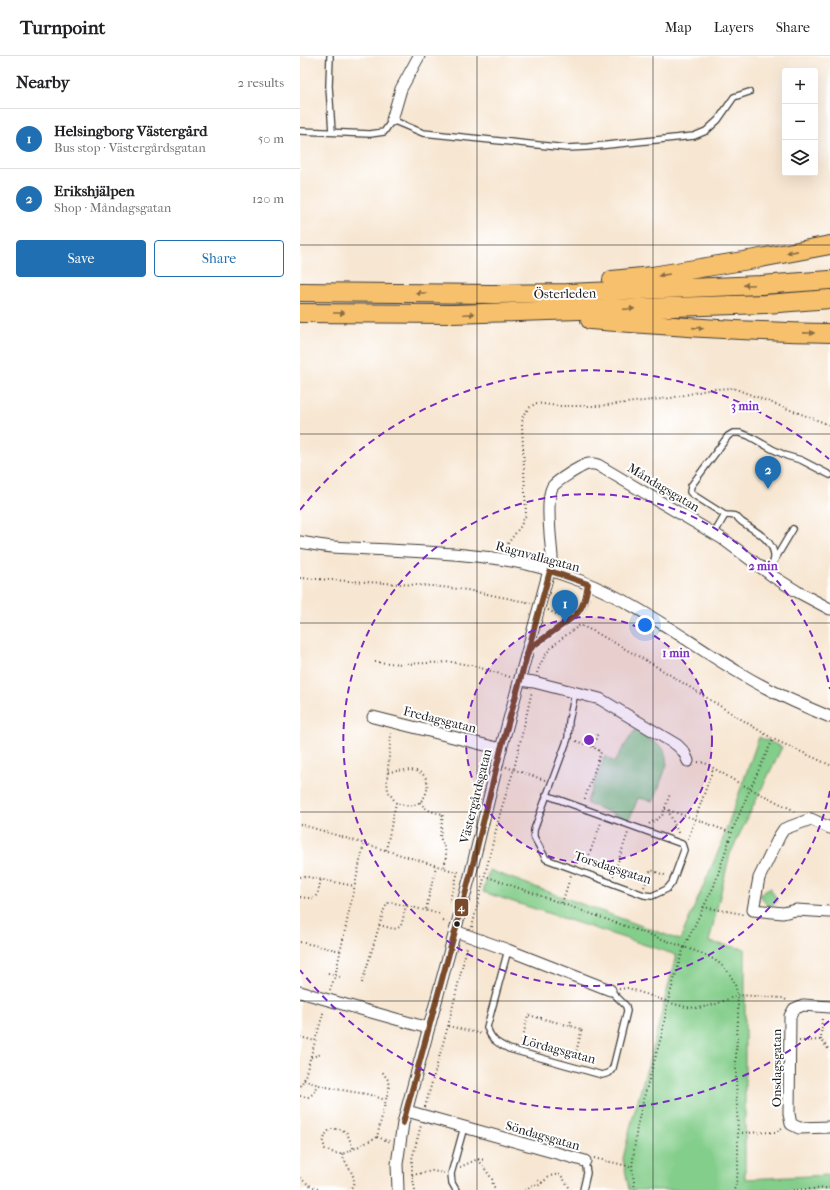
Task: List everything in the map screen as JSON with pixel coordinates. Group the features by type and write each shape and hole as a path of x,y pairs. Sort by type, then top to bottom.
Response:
{"main road":[{"path":"460,293 652,276 755,259 830,244"},
{"name":"Österleden","path":"300,292 567,293 761,285 830,280"},
{"name":"Österleden","path":"300,313 452,314 766,304 830,299"},
{"path":"506,312 699,328 787,333 830,333"}],"street":[{"path":"392,120 401,89 419,56"},
{"name":"Måndagsgatan","path":"550,571 552,556 549,506 550,492 555,484 586,464 595,464 603,467 714,534 798,592 830,609"},
{"name":"Ragnvallagatan","path":"300,542 333,547 447,553 496,558 550,571 588,584 629,604 670,628 764,688 799,705 830,717"},
{"name":"Västergårdsgatan","path":"398,1190 397,1172 399,1144 403,1123 470,876 501,749 550,571"},
{"path":"520,680 534,682 600,699 677,745 684,752 688,761"},
{"name":"Fredagsgatan","path":"373,717 501,749"},
{"path":"830,828 811,819 784,829 759,878 752,910 783,913 796,910 830,912"},
{"name":"Lördagsgatan","path":"455,931 470,935 610,990"},
{"path":"300,992 428,1028"},
{"path":"794,1009 803,1006 826,1007"},
{"name":"Onsdagsgatan","path":"794,1009 790,1016 789,1114 791,1124 799,1128 830,1127"},
{"name":"Söndagsgatan","path":"407,1111 585,1161"}],"lane":[{"path":"330,56 329,86 332,132"},
{"path":"300,131 370,134 384,132 392,120 423,133 568,148 588,147 694,136 706,131 718,120 734,97 749,92"},
{"path":"774,561 773,550 762,536 736,516 725,515 692,494 690,492 691,486 723,442 733,433 740,433 749,436 772,449 787,456 801,460 830,475"},
{"path":"714,534 725,515"},
{"path":"768,572 793,529"},
{"path":"528,652 533,646 580,611 585,601 588,584"},
{"name":"Torsdagsgatan","path":"576,693 569,721 568,738 534,830 534,836 546,859 642,894 652,896 667,889 672,883 683,847"},
{"path":"546,795 642,829 683,847"},
{"path":"489,1033 487,1027 508,950"},
{"name":"Lördagsgatan","path":"489,1033 496,1043 509,1049 602,1075 609,1073 613,1068 627,1011 626,1006 610,990"},
{"path":"456,1190 452,1183 451,1174 464,1127"},
{"name":"Söndagsgatan","path":"582,1190 587,1173 585,1161"}],"path":[{"path":"496,558 511,541 526,515 522,424 523,415 536,403 558,406 598,406 671,398 712,389 733,388 830,425"},
{"path":"300,578 433,586 467,590 533,603 596,632 654,665 773,739 830,765"},
{"path":"415,1190 412,1175 412,1159 448,1026 501,810 514,769 534,682 543,658 549,649 554,643 580,625"},
{"path":"375,662 402,664 451,662 471,665 520,680"},
{"path":"388,772 403,770 416,771 424,774 428,783 426,795 420,802 413,806 396,802 388,791 388,772 390,737 393,722"},
{"path":"593,747 598,733"},
{"path":"568,738 593,747 601,752 582,808"},
{"path":"635,1190 632,1166 638,1127 644,1097 662,1034 668,1001 676,972 684,947 714,886 732,833 773,739"},
{"path":"688,761 705,763 750,789 791,809 801,822"},
{"path":"514,769 551,782"},
{"path":"683,847 713,769"},
{"path":"642,829 662,816 670,794"},
{"path":"386,850 396,802"},
{"path":"420,802 424,808 431,812 443,814 440,837 446,852 444,868"},
{"path":"665,809 732,833"},
{"path":"668,810 683,847"},
{"path":"582,872 603,816"},
{"path":"300,824 470,876 485,876 700,952 720,962 734,981 738,995 736,1064 738,1181 734,1190"},
{"path":"611,883 631,826"},
{"path":"300,1086 304,1080 335,976 364,844"},
{"path":"426,910 436,866"},
{"path":"562,903 573,869"},
{"path":"642,894 651,870 674,879"},
{"path":"449,903 458,872"},
{"path":"300,877 303,876 355,886"},
{"path":"300,897 315,897 318,893 321,880"},
{"path":"362,983 379,925 387,904 390,902 441,914"},
{"path":"379,925 394,929 400,927 406,906"},
{"path":"703,907 747,914 752,910"},
{"path":"443,920 447,922"},
{"path":"300,942 341,951"},
{"path":"328,973 340,977"},
{"path":"610,990 628,988 686,1007 699,1008 716,1004 738,995 783,998 787,1000 794,1009"},
{"path":"826,1007 821,1040 830,1051"},
{"path":"519,1052 528,1015 570,1026 582,1030 572,1067"},
{"path":"570,1026 571,1019"},
{"path":"448,1026 482,1034 489,1033"},
{"path":"300,1037 315,1041"},
{"path":"790,1041 821,1040"},
{"path":"311,1057 322,1054"},
{"path":"377,1137 389,1087 388,1080 381,1070"},
{"path":"304,1080 316,1085 353,1093 360,1093 385,1100"},
{"path":"300,1096 308,1097 313,1094 316,1085"},
{"path":"738,1132 776,1132 791,1124"},
{"path":"353,1148 347,1133 341,1130 331,1129 327,1132 323,1141 326,1148 334,1153 342,1154 377,1137 399,1144"},
{"path":"342,1154 343,1160 354,1180 352,1187 349,1190"},
{"path":"585,1161 595,1158 632,1166"},
{"path":"412,1175 432,1171 451,1174 460,1167 478,1159 485,1160"},
{"path":"478,1159 492,1179 496,1190"},
{"path":"526,1190 534,1184 538,1186 550,1176 560,1174 571,1190"},
{"path":"300,1178 309,1185 320,1190"},
{"path":"538,1180 542,1182"},
{"path":"793,1190 830,1188"}],"green space":[{"path":"635,730 664,749 667,764 654,801 638,798 629,820 586,803 605,756 614,762"},
{"path":"759,737 782,747 730,854 709,942 745,949 745,1179 830,1175 830,1190 629,1190 623,1159 676,955 483,892 489,870 680,940 720,847"},
{"path":"770,888 778,901 768,907 760,895"}],"transit line":[{"name":"4","path":"550,571 588,584 585,597 583,604 576,615 533,646 528,652 501,749 550,571"},
{"name":"4","path":"403,1123 470,876 501,749"}],"place":[{"name":"Erikshjälpen","path":"768,489"},
{"name":"Helsingborg Västergård","path":"565,623"}]}
